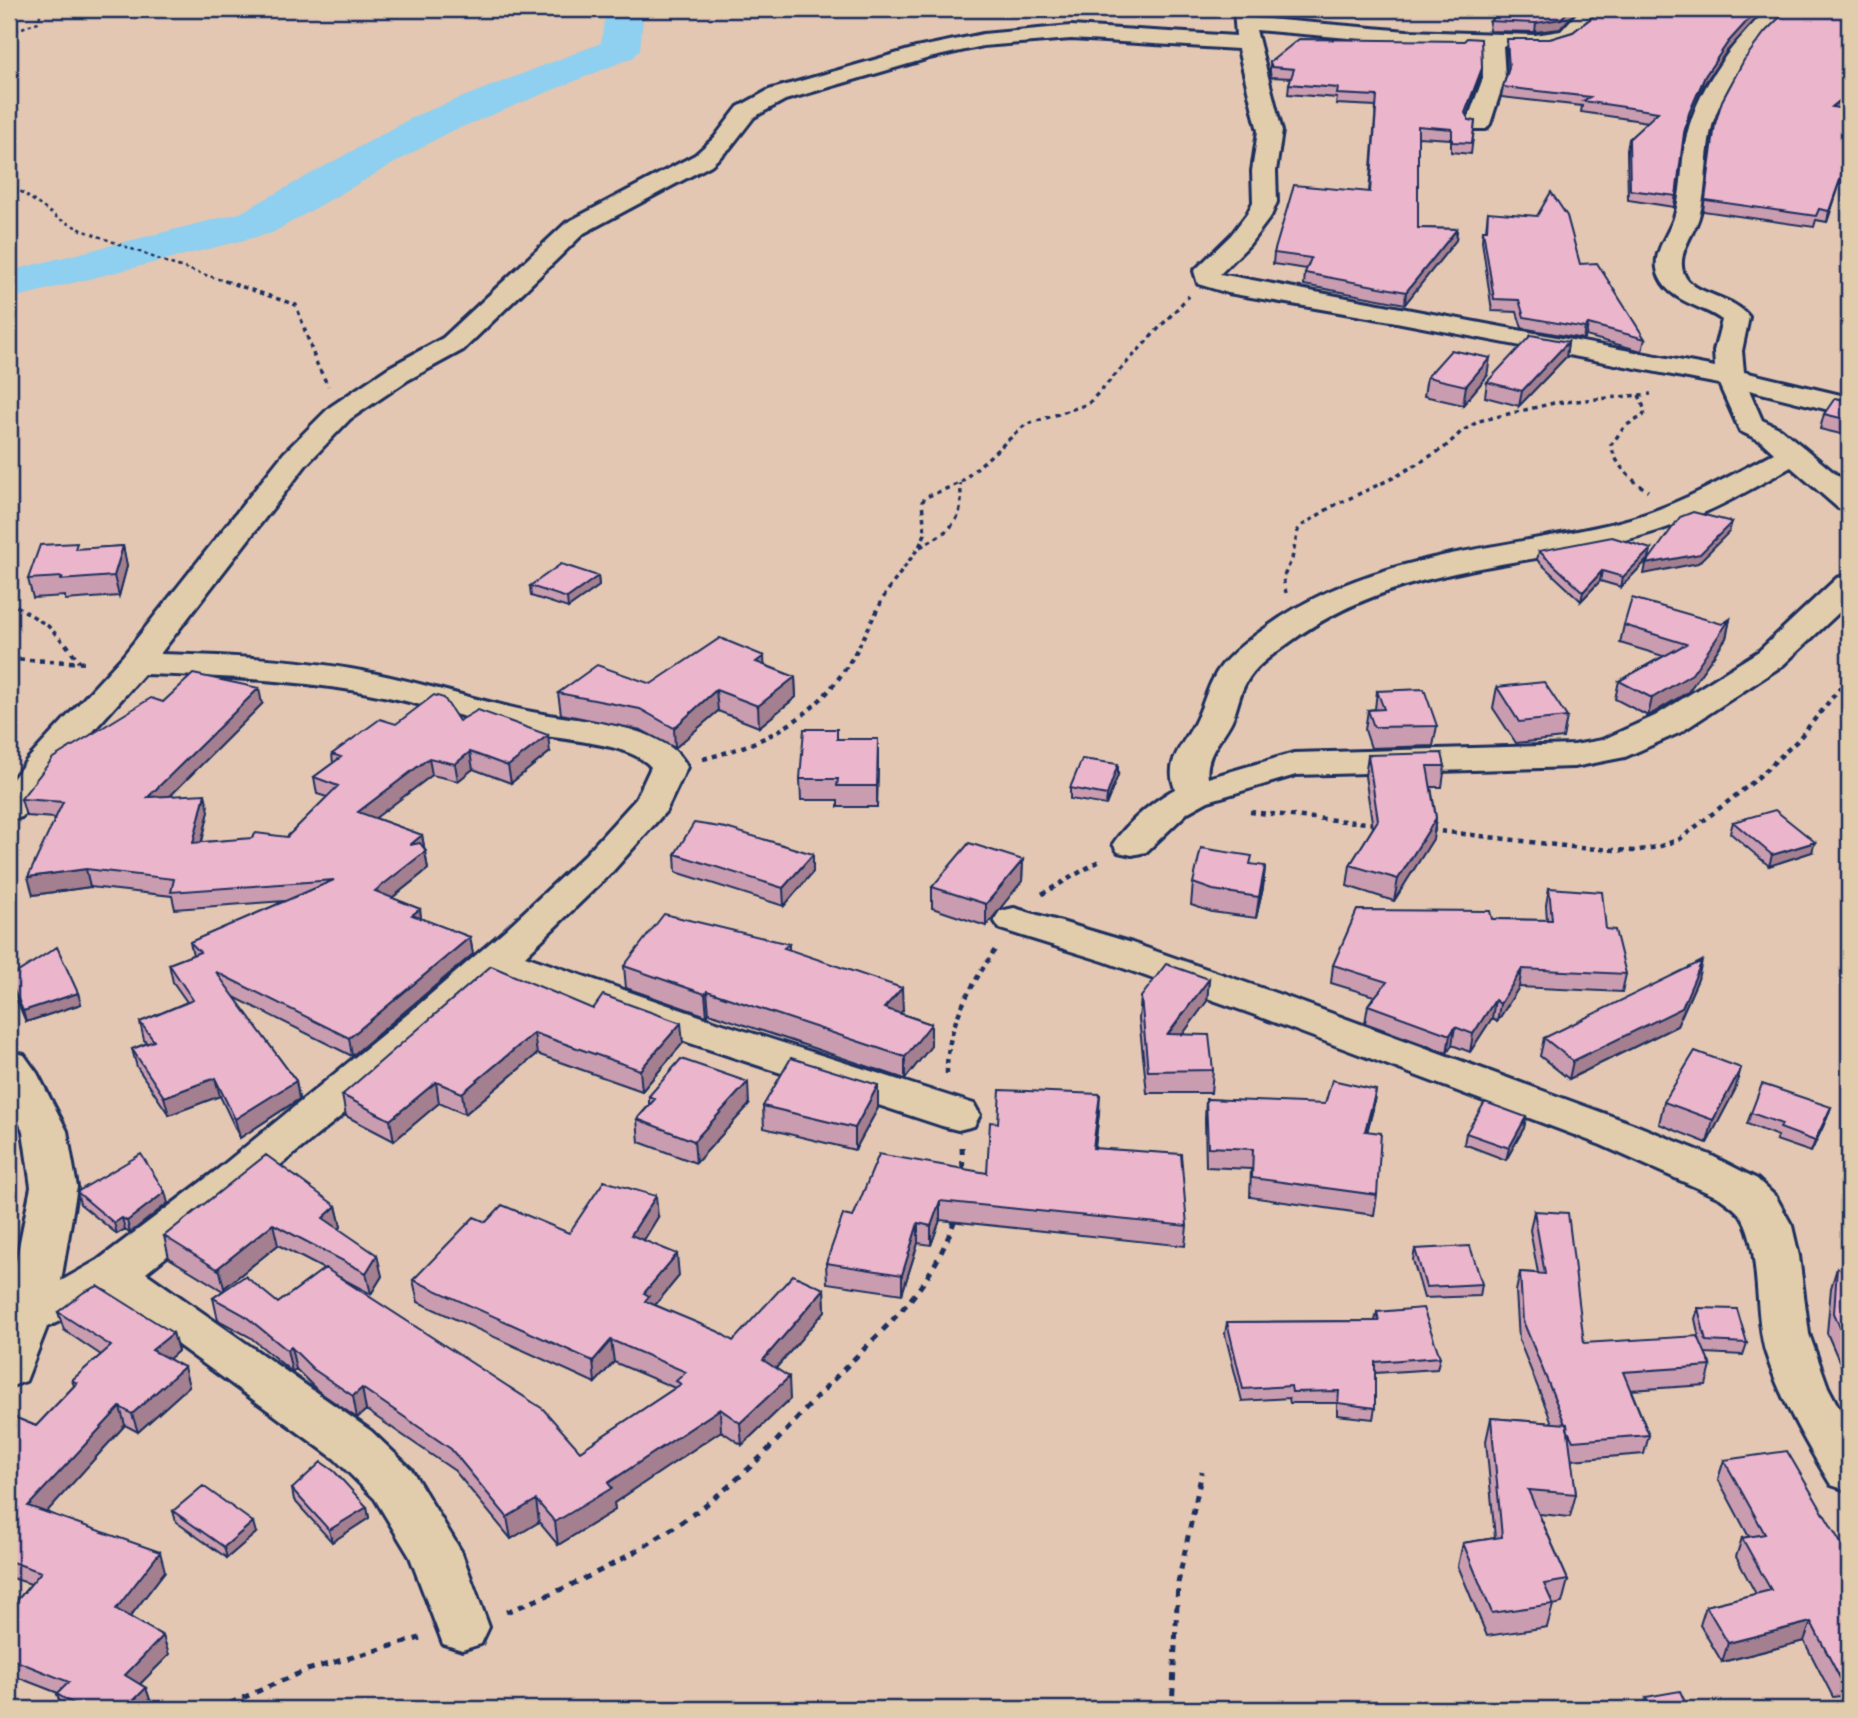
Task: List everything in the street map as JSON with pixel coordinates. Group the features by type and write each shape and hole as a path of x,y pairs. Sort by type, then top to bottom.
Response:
{"street":[{"path":"9,809 40,768 135,663 295,460 340,413 398,374 453,344 575,228 703,160 722,143 746,113 776,96 931,52 1011,36 1246,25 1362,34 1557,40 1567,36 1592,9"},
{"path":"1780,9 1749,39 1716,91 1702,124 1686,222 1672,246 1672,272 1679,286 1720,306 1735,317 1727,357 1731,379 1750,425 1771,435 1849,501"},
{"path":"1246,25 1270,131 1264,171 1265,202 1259,216 1240,240 1207,271 1207,278 1228,285 1391,313 1731,379 1849,406"},
{"path":"1478,124 1494,78 1492,40"},
{"path":"1195,793 1188,770 1191,755 1213,723 1227,683 1247,659 1296,619 1350,591 1380,580 1503,552 1624,531 1684,509 1794,454"},
{"path":"1132,844 1175,804 1195,793 1294,764 1574,756 1612,749 1668,724 1771,658 1849,585"},
{"path":"26,1316 71,1298 113,1274 321,1110 571,893 637,820 669,777 669,765 660,754 632,743 351,680 224,665 135,663"},
{"path":"1014,920 1140,957 1210,982 1545,1107 1732,1184 1751,1197 1764,1214 1774,1251 1785,1334 1795,1364 1849,1470"},
{"path":"497,960 705,1033 958,1115"},
{"path":"9,1065 22,1083 45,1131 54,1187 36,1287 9,1368"},
{"path":"113,1274 353,1445 393,1484 434,1551 462,1627"}],"path":[{"path":"9,33 38,22 42,9"},
{"path":"9,183 59,219 82,230 171,264 290,301 296,306 316,362 340,413"},
{"path":"669,765 743,749 769,738 794,722 828,694 847,668 886,593 919,547 925,524 922,502 926,497 960,483 1025,425 1076,410 1100,394 1207,278"},
{"path":"1296,619 1283,587 1283,578 1292,559 1298,530 1314,517 1395,477 1444,448 1461,432 1479,421 1554,403 1654,394"},
{"path":"1639,395 1645,411 1618,433 1611,445 1613,455 1620,468 1637,484 1684,509"},
{"path":"919,547 944,534 962,515 964,507 960,483"},
{"path":"9,601 51,625 64,638 80,663"},
{"path":"9,659 135,663"},
{"path":"1425,830 1633,851 1658,847 1681,839 1745,789 1780,757 1834,699 1849,677"},
{"path":"1237,812 1385,825"},
{"path":"963,1186 962,1142 946,1063 955,1016 974,981 1014,920 1047,892 1132,844"},
{"path":"217,1709 307,1670 462,1627 533,1603 576,1583 694,1514 735,1481 773,1445 919,1292 940,1259 958,1206"},
{"path":"1172,1709 1178,1583 1202,1472"}],"building":[{"path":"1503,9 1570,9 1561,19 1536,23 1490,21"},
{"path":"1598,9 1758,9 1728,42 1705,76 1689,113 1684,133 1676,196 1630,190 1629,139 1658,112 1583,101 1590,97 1503,87 1509,68 1507,39 1550,39 1573,32 1595,15"},
{"path":"1788,9 1849,9 1849,93 1832,107 1849,110 1849,157 1829,211 1819,209 1816,216 1705,200 1715,124 1722,101 1744,60 1765,32"},
{"path":"1467,38 1481,39 1482,68 1465,113 1469,120 1475,121 1472,143 1452,142 1452,129 1418,126 1418,228 1457,229 1406,292 1305,273 1311,258 1274,253 1294,185 1370,192 1377,96 1337,94 1338,88 1289,84 1294,69 1272,67 1270,62 1299,39 1464,41"},
{"path":"1551,192 1567,216 1580,264 1597,263 1645,339 1588,324 1585,328 1524,317 1519,300 1494,299 1483,230 1487,230 1488,212 1537,216"},
{"path":"1531,335 1568,342 1522,391 1487,382"},
{"path":"1451,350 1490,358 1466,386 1427,377"},
{"path":"1835,398 1849,401 1849,420 1824,414"},
{"path":"1693,512 1732,522 1700,554 1646,564 1680,517"},
{"path":"1612,537 1651,549 1623,577 1602,571 1583,592 1539,551"},
{"path":"77,543 75,549 123,546 114,576 61,580 62,577 28,579 40,545"},
{"path":"561,564 598,576 567,598 530,586"},
{"path":"1632,598 1722,624 1730,619 1692,674 1652,698 1619,681 1686,644 1624,625"},
{"path":"720,638 764,656 756,662 795,677 758,706 716,690 674,728 640,709 558,693 597,665 651,684"},
{"path":"193,674 259,688 148,797 205,794 193,843 252,838 256,833 287,837 338,786 314,777 341,757 332,754 380,719 396,724 434,695 444,698 459,721 478,710 548,735 508,766 470,752 455,764 429,758 358,812 422,835 410,845 420,843 426,851 375,891 420,909 412,915 470,937 349,1038 216,972 296,1081 235,1119 215,1078 164,1097 132,1049 154,1041 140,1022 193,1000 169,964 200,952 190,942 334,880 171,892 174,879 86,869 28,877 63,802 21,799 53,758 151,698 163,702"},
{"path":"1544,682 1567,717 1519,722 1497,687"},
{"path":"1424,689 1437,726 1374,727 1368,710 1384,709 1377,691"},
{"path":"804,729 837,729 837,739 878,739 877,786 837,786 838,779 800,779"},
{"path":"1442,753 1445,766 1427,766 1436,818 1398,879 1350,865 1378,820 1368,755"},
{"path":"1082,759 1118,764 1107,795 1070,788"},
{"path":"1775,810 1815,842 1772,855 1733,822"},
{"path":"694,823 726,828 813,854 783,888 675,854"},
{"path":"969,843 1023,860 986,904 932,887"},
{"path":"1201,848 1252,856 1250,864 1265,866 1259,897 1213,890 1193,883"},
{"path":"1549,888 1602,892 1606,929 1615,930 1626,974 1522,969 1500,1004 1495,1000 1473,1034 1455,1027 1450,1035 1368,1005 1387,982 1333,965 1357,910 1490,911 1492,919 1552,920"},
{"path":"664,914 789,944 784,948 902,988 884,1008 931,1024 905,1057 624,966"},
{"path":"57,947 78,993 23,1011 9,978"},
{"path":"1702,961 1682,1008 1573,1061 1544,1038"},
{"path":"1166,964 1209,979 1168,1034 1209,1035 1213,1070 1148,1071 1141,997"},
{"path":"491,966 593,1009 603,995 681,1023 640,1070 534,1033 462,1093 436,1082 390,1120 342,1095"},
{"path":"1695,1051 1741,1068 1713,1120 1664,1102"},
{"path":"791,1058 878,1085 855,1128 763,1106"},
{"path":"681,1059 748,1082 694,1141 637,1119 655,1099 649,1096"},
{"path":"1332,1080 1376,1090 1365,1131 1381,1133 1377,1195 1252,1178 1253,1149 1208,1147 1206,1099 1325,1104"},
{"path":"1762,1084 1831,1107 1815,1141 1780,1128 1782,1124 1751,1113"},
{"path":"1000,1090 1100,1094 1093,1148 1181,1154 1187,1226 940,1201 931,1226 918,1223 902,1275 826,1263 843,1215 853,1217 879,1154 987,1173 990,1122 998,1123"},
{"path":"1485,1102 1526,1117 1509,1148 1466,1133"},
{"path":"141,1154 165,1192 127,1221 122,1218 114,1223 77,1192"},
{"path":"266,1155 336,1206 323,1218 377,1255 366,1273 273,1224 218,1268 220,1271 164,1236"},
{"path":"604,1181 656,1196 631,1235 677,1254 644,1293 649,1296 645,1301 717,1331 733,1341 793,1275 824,1289 763,1360 789,1377 740,1423 720,1409 608,1483 612,1488 555,1522 536,1500 507,1517 451,1449 362,1388 353,1396 313,1369 291,1347 287,1350 244,1315 213,1298 245,1276 278,1303 325,1268 543,1409 580,1451 681,1384 676,1381 686,1372 611,1340 593,1361 413,1280 474,1217 486,1222 502,1205 569,1233"},
{"path":"1534,1211 1568,1213 1584,1343 1698,1336 1711,1366 1623,1372 1649,1435 1573,1441 1523,1321 1520,1272 1545,1274"},
{"path":"1470,1246 1482,1284 1426,1287 1415,1249"},
{"path":"1837,1268 1849,1271 1849,1349 1834,1313"},
{"path":"98,1286 173,1333 152,1350 184,1367 132,1414 120,1407 28,1506 160,1552 116,1609 163,1636 125,1675 146,1688 125,1709 82,1709 57,1694 69,1682 9,1658 9,1610 41,1572 9,1561 9,1415 36,1426 77,1383 72,1380 111,1346 58,1312 84,1292"},
{"path":"1423,1308 1440,1357 1375,1362 1375,1408 1338,1403 1339,1391 1292,1392 1291,1386 1243,1389 1227,1322 1379,1321 1377,1312"},
{"path":"1698,1308 1737,1309 1747,1343 1706,1341"},
{"path":"1491,1418 1567,1424 1576,1494 1528,1490 1568,1580 1544,1584 1553,1604 1492,1613 1463,1543 1502,1537"},
{"path":"1787,1451 1849,1557 1849,1676 1840,1678 1811,1622 1728,1643 1706,1606 1771,1590 1742,1538 1765,1534 1724,1460"},
{"path":"321,1462 334,1471 367,1507 329,1530 292,1489"},
{"path":"203,1486 253,1522 224,1547 173,1511"},
{"path":"1680,1691 1688,1709 1652,1709 1646,1697"}],"waterway":[{"path":"9,285 256,223 432,124 620,49 625,9"}]}
